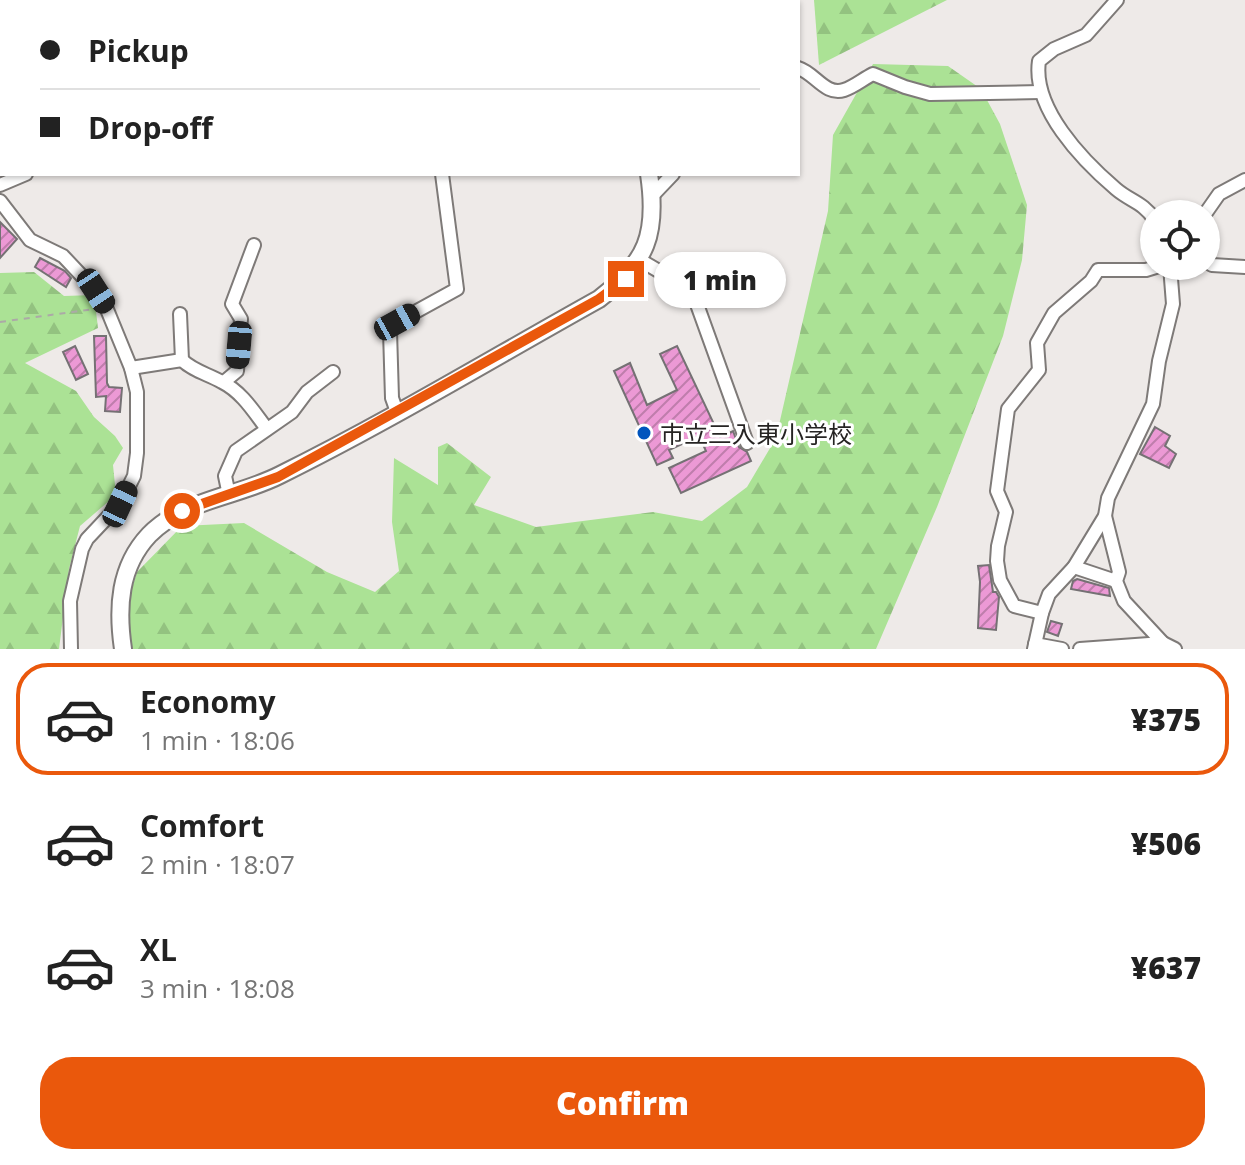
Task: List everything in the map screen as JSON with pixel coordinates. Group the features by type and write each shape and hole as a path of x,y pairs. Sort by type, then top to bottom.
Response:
{"street":[{"path":"1117,0 1086,35 1054,49 1039,61 1037,76 1041,92 1059,129 1119,192 1140,203"},
{"path":"800,69 831,91 838,92 873,74 930,94 1041,92"},
{"path":"0,185 21,176"},
{"path":"397,412 392,398 390,331 397,322 457,289 442,176"},
{"path":"123,649 119,605 123,580 132,559 148,537 168,518 197,504 278,477 599,299 626,279 640,260 649,234 652,196 649,176"},
{"path":"652,196 671,176"},
{"path":"1215,200 1219,194 1245,180"},
{"path":"0,201 30,240 63,256 96,291 106,307 131,368 137,392 134,476 120,504 87,539 82,549 70,601 71,649"},
{"path":"224,382 237,371 241,319 232,304 254,245"},
{"path":"640,260 686,287 694,296 747,443"},
{"path":"1220,265 1245,267"},
{"path":"1042,613 1014,606 1000,580 998,546 1006,512 997,491 1008,409 1039,370 1037,343 1054,313 1091,281 1098,270 1140,270"},
{"path":"1062,649 1034,646 1042,613 1049,594 1074,567 1105,516 1108,498 1153,404 1159,361 1173,304 1171,280"},
{"path":"180,314 182,360 189,367 224,382 242,397 267,429"},
{"path":"131,368 182,360"},
{"path":"229,495 225,476 236,451 292,412 307,392 333,372"},
{"path":"1105,516 1119,572 1116,581 1124,601 1169,646"},
{"path":"1074,567 1116,581"},
{"path":"1080,649 1169,646"}],"path":[{"path":"0,322 106,307"}],"green space":[{"path":"814,0 947,0 819,65"},
{"path":"873,64 948,66 981,89 1000,124 1027,205 1022,260 1003,336 937,507 876,649 113,649 137,572 182,526 244,523 327,572 375,592 399,571 392,522 394,458 438,485 438,447 447,443 491,477 474,505 536,527 653,512 702,521 747,487 776,438 828,211 833,135"},
{"path":"34,272 64,296 94,295 98,328 25,363 76,391 94,417 123,448 113,465 116,495 80,526 69,569 59,649 0,649 0,273"}],"building":[{"path":"0,222 17,239 0,258"},
{"path":"40,258 65,271 71,278 66,287 35,267"},
{"path":"94,336 106,336 107,383 109,387 122,388 120,412 105,411 106,396 96,397"},
{"path":"75,346 88,374 76,380 63,352"},
{"path":"677,346 720,437 733,431 739,447 747,452 751,461 681,493 669,468 706,451 699,436 669,450 673,458 657,465 614,371 630,363 647,405 677,390 660,354"},
{"path":"1155,427 1170,436 1165,446 1176,454 1169,468 1140,454"},
{"path":"989,565 993,592 999,597 996,630 978,628 978,566"},
{"path":"1077,579 1109,588 1110,596 1071,589 1073,581"},
{"path":"1051,621 1062,624 1058,636 1047,632"}],"place":[{"name":"市立三入東小学校","path":"644,433"}],"route":[{"path":"182,511 278,477 599,299 626,279"}]}
